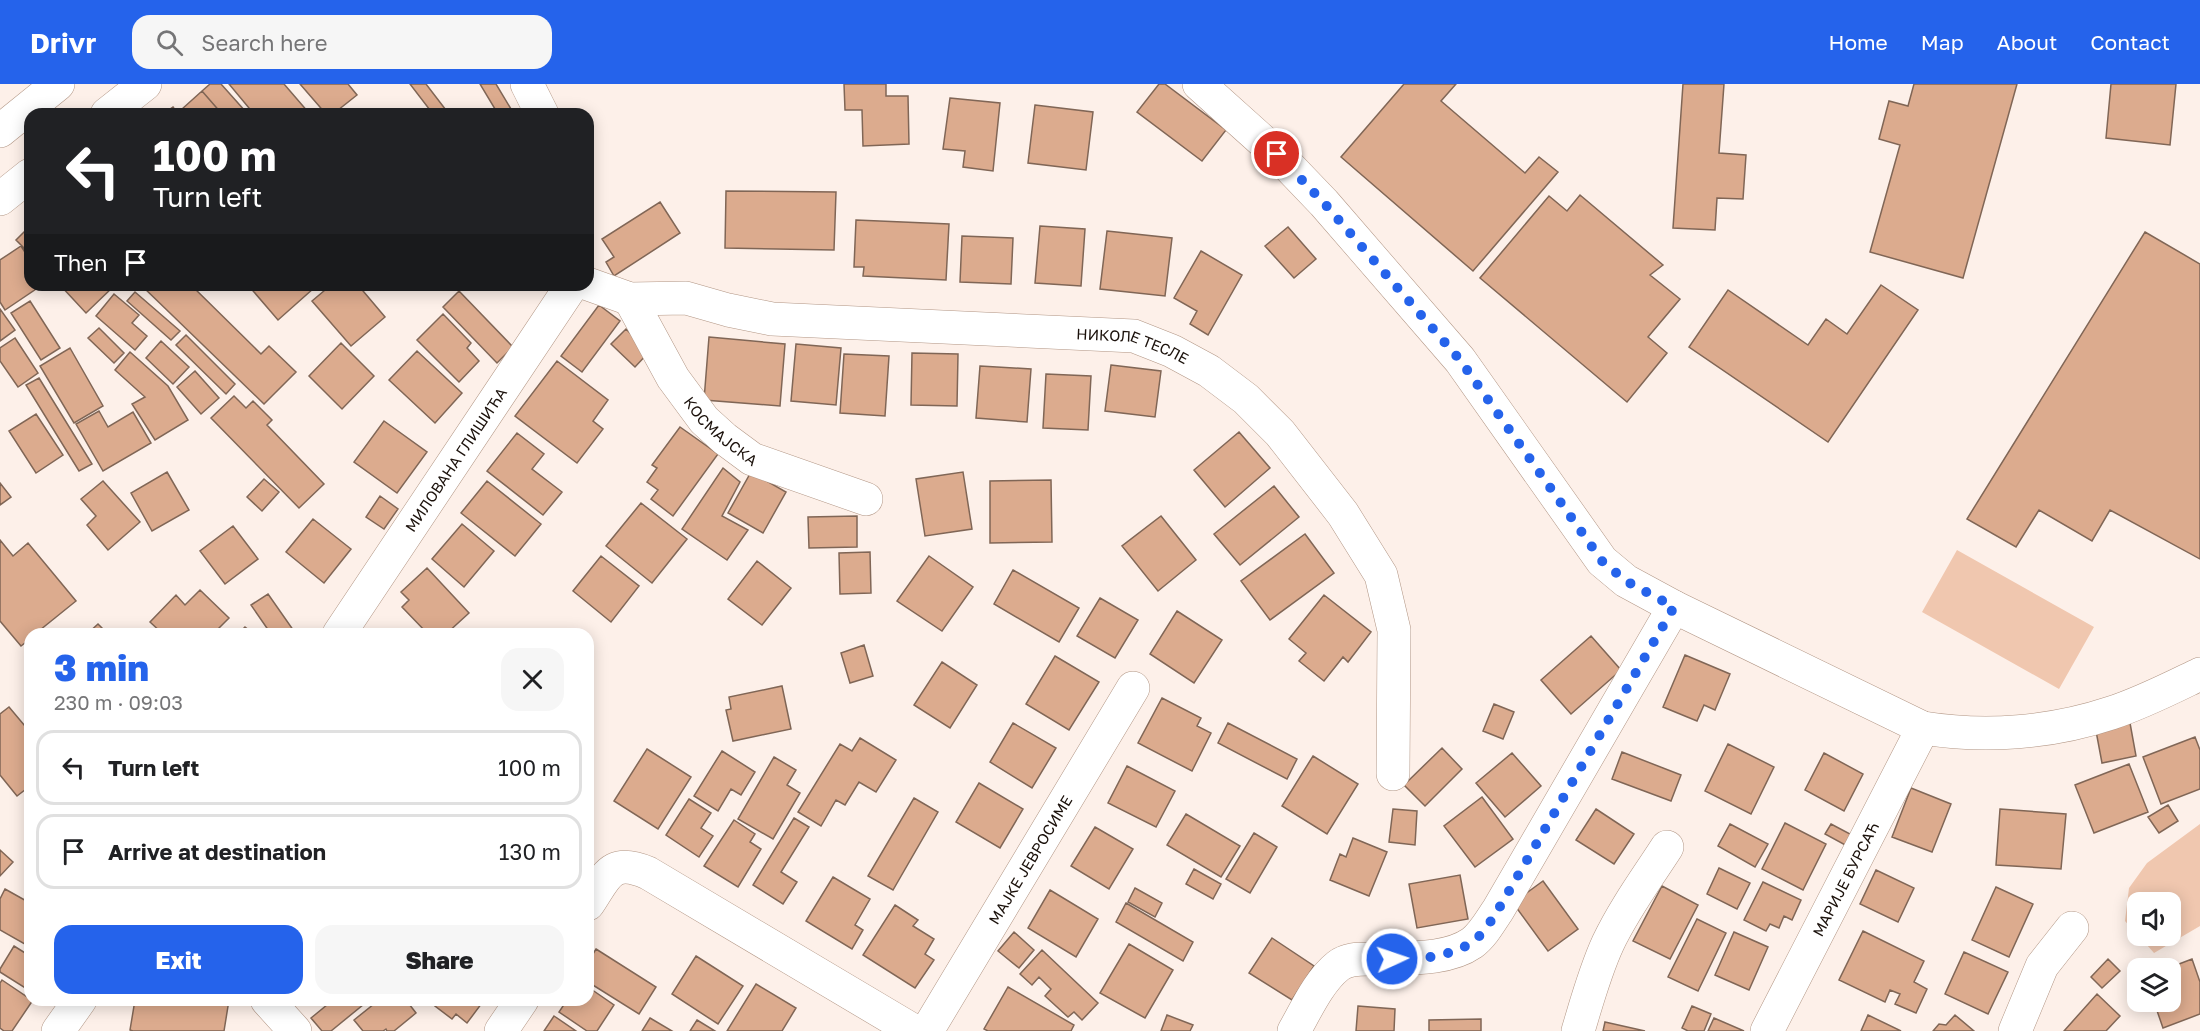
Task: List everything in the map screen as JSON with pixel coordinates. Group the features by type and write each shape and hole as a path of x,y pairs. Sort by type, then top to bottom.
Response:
{"street":[{"path":"28,108 58,84"},
{"path":"115,108 145,84"},
{"path":"527,84 539,108"},
{"path":"1199,84 1277,154 1324,203 1460,360 1602,561 1626,581 1674,607 1923,728 1953,733 1990,734 2074,723 2148,699 2200,674"},
{"path":"0,131 24,112"},
{"path":"0,199 24,181"},
{"name":"НИКОЛЕ ТЕСЛЕ","path":"594,286 630,299 686,298 728,310 772,318 1134,336 1172,351 1209,371 1246,399 1280,433 1343,514 1381,575 1394,630 1393,774"},
{"name":"МИЛОВАНА ГЛИШИЋА","path":"343,628 568,291"},
{"name":"КОСМАЈСКА","path":"630,299 673,378 704,420 725,439 752,459 866,499"},
{"path":"1294,1031 1324,981 1338,965 1353,959 1429,957 1473,943 1498,910 1674,607"},
{"name":"МАЈКЕ ЈЕВРОСИМЕ","path":"927,1031 1133,688"},
{"name":"МАРИЈЕ БУРСАЋ","path":"1767,1031 1923,728"},
{"path":"1578,1031 1609,941 1667,847"},
{"path":"594,895 610,872 619,867 638,868 914,1031"},
{"path":"2015,1031 2042,966 2072,928"},
{"path":"58,1031 76,1006"},
{"path":"272,1006 295,1031"},
{"path":"501,1031 518,1006"}],"shaded area":[{"path":"1957,550 2094,627 2059,689 1922,612"},
{"path":"2200,824 2200,926 2181,937 2181,892 2129,892 2147,863"},
{"path":"2148,946 2166,946 2154,953"}],"building":[{"path":"210,84 221,84 242,108 217,108 202,91"},
{"path":"229,84 284,84 305,108 249,108"},
{"path":"300,84 348,84 357,95 341,108 321,108"},
{"path":"410,84 426,84 444,108 428,108"},
{"path":"480,84 496,84 510,108 494,108"},
{"path":"844,84 886,84 886,96 908,96 909,144 863,146 862,110 845,110"},
{"path":"1159,84 1165,84 1226,130 1202,161 1137,112"},
{"path":"1404,84 1456,84 1441,101 1525,173 1539,157 1558,172 1473,271 1341,157"},
{"path":"1683,84 1724,84 1719,153 1746,155 1743,199 1717,198 1715,230 1673,228"},
{"path":"1914,84 2017,84 1963,278 1870,252 1900,145 1879,139 1889,101 1908,106"},
{"path":"2111,84 2176,84 2170,145 2106,138"},
{"path":"202,91 217,108 183,108"},
{"path":"950,98 1000,103 993,171 963,167 965,151 943,149"},
{"path":"1035,105 1093,112 1086,170 1028,163"},
{"path":"726,191 836,192 834,250 725,248"},
{"path":"1580,195 1663,265 1650,275 1680,299 1648,337 1667,353 1627,402 1480,278 1549,196 1567,211"},
{"path":"660,202 680,233 614,276 606,262 614,257 602,239"},
{"path":"856,220 949,224 946,280 863,276 864,267 854,267"},
{"path":"1040,226 1085,229 1081,286 1035,283"},
{"path":"1288,227 1316,259 1294,278 1265,246"},
{"path":"1107,231 1172,238 1165,296 1100,289"},
{"path":"24,232 24,248 16,240"},
{"path":"2145,232 2200,264 2200,559 2110,510 2092,541 2039,510 2016,547 1967,519"},
{"path":"962,236 1013,238 1011,284 960,282"},
{"path":"21,246 24,251 24,291 33,291 5,310 0,302 0,260"},
{"path":"1201,251 1242,275 1208,335 1190,324 1197,311 1174,298"},
{"path":"1881,285 1918,310 1828,442 1689,347 1728,290 1808,345 1826,319 1847,334"},
{"path":"66,291 109,291 86,313"},
{"path":"147,291 197,291 261,354 269,346 296,372 264,404"},
{"path":"253,291 311,291 278,320"},
{"path":"324,291 363,291 385,317 351,346 312,301"},
{"path":"459,291 513,347 497,363 443,307"},
{"path":"135,292 180,331 171,340 127,301"},
{"path":"114,294 139,315 132,323 147,336 135,350 96,316"},
{"path":"30,301 60,348 41,360 11,313"},
{"path":"599,305 620,321 582,372 561,356"},
{"path":"0,309 15,330 0,341"},
{"path":"443,314 471,343 467,348 479,361 459,382 417,340"},
{"path":"99,328 124,353 114,363 88,338"},
{"path":"626,329 649,352 635,367 611,344"},
{"path":"186,335 235,384 226,394 176,345"},
{"path":"709,337 785,344 780,406 704,400"},
{"path":"15,338 38,373 18,387 0,361 0,348"},
{"path":"161,341 189,367 173,384 146,358"},
{"path":"341,343 374,376 342,409 309,376"},
{"path":"796,344 841,348 836,405 791,401"},
{"path":"70,348 103,406 74,423 40,366"},
{"path":"417,351 462,393 435,423 389,380"},
{"path":"130,352 168,386 188,420 155,440 132,404 145,397 115,370"},
{"path":"912,353 958,354 957,406 911,405"},
{"path":"844,354 889,356 885,416 840,413"},
{"path":"557,361 608,400 593,421 603,429 577,463 515,416"},
{"path":"1111,365 1161,371 1155,417 1105,411"},
{"path":"980,366 1031,369 1027,422 976,418"},
{"path":"195,371 219,398 201,414 177,387"},
{"path":"1046,374 1091,376 1088,430 1043,428"},
{"path":"39,378 92,464 79,471 26,385"},
{"path":"234,396 246,408 253,401 272,420 267,425 324,484 299,508 211,418"},
{"path":"99,411 108,427 133,412 151,443 103,471 76,424"},
{"path":"36,414 63,455 36,473 9,431"},
{"path":"384,421 427,452 397,493 354,462"},
{"path":"680,427 718,454 673,516 651,499 658,490 647,482 657,468 652,465"},
{"path":"1239,432 1270,468 1225,507 1194,470"},
{"path":"517,433 544,454 532,469 562,492 543,515 487,471"},
{"path":"723,468 740,482 722,516 748,530 727,560 682,529"},
{"path":"167,472 189,510 152,531 131,493"},
{"path":"751,472 786,492 763,533 728,513"},
{"path":"963,472 972,529 925,536 916,479"},
{"path":"264,479 279,492 262,511 247,497"},
{"path":"1051,480 1052,542 990,543 990,481"},
{"path":"103,481 140,522 108,550 87,525 96,516 81,499"},
{"path":"487,481 541,524 515,556 461,513"},
{"path":"0,483 11,497 0,505"},
{"path":"1274,486 1299,517 1240,565 1214,534"},
{"path":"380,496 398,509 384,529 366,517"},
{"path":"641,503 687,539 652,583 606,546"},
{"path":"857,516 857,547 809,548 808,517"},
{"path":"1161,516 1196,560 1158,591 1122,546"},
{"path":"313,519 351,549 324,583 286,552"},
{"path":"462,524 494,551 464,587 432,559"},
{"path":"233,526 258,559 225,584 200,551"},
{"path":"1305,534 1334,573 1270,620 1241,581"},
{"path":"0,540 13,556 28,543 76,601 42,628 24,628 24,644 21,646 0,621"},
{"path":"870,552 871,593 840,594 839,553"},
{"path":"601,556 639,586 611,622 573,591"},
{"path":"929,556 973,587 942,631 897,601"},
{"path":"757,561 791,588 762,625 728,599"},
{"path":"427,568 469,613 453,628 422,628 402,607 409,600 401,592"},
{"path":"1013,570 1079,608 1059,642 994,604"},
{"path":"200,590 229,618 219,628 156,628 150,622 176,595 185,605"},
{"path":"268,594 292,628 267,628 251,605"},
{"path":"1324,595 1371,632 1348,662 1343,657 1324,681 1299,661 1306,653 1289,639"},
{"path":"1100,598 1138,620 1115,658 1077,636"},
{"path":"1177,611 1222,640 1194,683 1150,654"},
{"path":"1591,636 1621,670 1571,714 1541,680"},
{"path":"864,645 873,676 850,683 841,653"},
{"path":"1685,655 1730,674 1715,710 1704,705 1697,721 1663,707"},
{"path":"1055,656 1099,682 1069,730 1026,704"},
{"path":"942,662 977,685 950,728 914,705"},
{"path":"782,686 791,729 733,741 726,710 731,709 729,697"},
{"path":"1162,698 1201,718 1197,726 1211,733 1192,771 1138,743"},
{"path":"1494,704 1514,712 1503,739 1483,731"},
{"path":"9,707 24,725 24,791 17,796 0,775 0,714"},
{"path":"1013,723 1056,748 1032,788 990,762"},
{"path":"1228,723 1297,759 1287,779 1218,743"},
{"path":"2130,723 2136,756 2102,763 2096,731"},
{"path":"2195,737 2200,750 2200,789 2161,804 2143,757"},
{"path":"860,738 896,760 876,792 859,782 845,805 836,800 821,826 798,812 840,744 852,751"},
{"path":"1728,744 1774,767 1751,814 1705,791"},
{"path":"1442,748 1462,769 1425,806 1404,785"},
{"path":"647,749 691,777 658,829 614,801"},
{"path":"722,751 755,772 741,795 731,789 718,811 694,796"},
{"path":"1622,752 1681,775 1671,801 1612,779"},
{"path":"1512,753 1541,786 1505,817 1476,783"},
{"path":"1824,753 1863,774 1844,811 1805,790"},
{"path":"1313,756 1358,784 1327,834 1282,806"},
{"path":"774,757 796,770 787,785 800,793 773,839 738,819"},
{"path":"2129,764 2148,812 2094,833 2075,785"},
{"path":"1127,766 1175,791 1156,827 1108,803"},
{"path":"979,783 1023,809 1000,848 956,822"},
{"path":"1911,788 1951,804 1932,852 1892,837"},
{"path":"1482,797 1513,839 1475,867 1444,826"},
{"path":"914,798 938,812 893,890 868,876"},
{"path":"689,799 711,813 701,828 713,836 699,857 666,835"},
{"path":"2168,805 2178,821 2159,833 2148,817"},
{"path":"1393,809 1417,811 1415,845 1389,842"},
{"path":"1596,809 1634,834 1614,864 1576,840"},
{"path":"2000,809 2066,814 2061,869 1996,865"},
{"path":"1186,814 1240,846 1221,877 1167,845"},
{"path":"794,818 809,827 781,872 797,882 783,904 753,885"},
{"path":"734,820 755,834 750,842 761,849 738,887 704,866"},
{"path":"1785,823 1826,844 1803,890 1762,869"},
{"path":"1730,824 1768,844 1755,867 1718,846"},
{"path":"1831,824 1852,835 1847,846 1825,834"},
{"path":"1095,827 1133,849 1109,889 1071,866"},
{"path":"1254,833 1277,847 1250,893 1226,879"},
{"path":"1353,838 1387,852 1369,896 1330,880 1340,854 1346,857"},
{"path":"0,850 13,862 0,876"},
{"path":"1719,868 1750,883 1737,909 1707,894"},
{"path":"1194,869 1221,884 1213,899 1186,884"},
{"path":"1876,870 1914,888 1898,922 1860,904"},
{"path":"1460,875 1468,919 1417,928 1409,884"},
{"path":"833,877 870,899 855,925 863,930 852,949 806,921"},
{"path":"1543,881 1578,929 1548,951 1513,903"},
{"path":"1763,882 1801,900 1792,920 1784,916 1779,928 1770,924 1766,931 1744,920"},
{"path":"1662,886 1698,905 1670,959 1633,941"},
{"path":"1996,887 2033,904 2009,957 1972,940"},
{"path":"1135,888 1162,903 1155,917 1128,902"},
{"path":"5,889 24,900 24,944 0,930 0,899"},
{"path":"1050,890 1098,919 1076,957 1028,928"},
{"path":"1126,903 1193,942 1183,961 1116,922"},
{"path":"895,905 918,920 913,926 934,939 925,954 934,960 915,988 863,955"},
{"path":"1697,919 1726,933 1698,991 1668,977"},
{"path":"1863,931 1924,961 1914,982 1927,989 1916,1013 1895,1004 1900,994 1890,990 1885,1002 1839,980"},
{"path":"1014,932 1034,950 1019,968 998,951"},
{"path":"1734,932 1768,947 1749,990 1715,975"},
{"path":"1272,938 1314,966 1292,1000 1249,973"},
{"path":"1129,944 1173,970 1145,1018 1100,993"},
{"path":"14,946 24,952 24,987 0,972"},
{"path":"596,949 656,987 639,1014 594,986 594,952"},
{"path":"1042,950 1098,1003 1082,1020 1074,1012 1068,1017 1045,996 1051,989 1039,977 1032,985 1020,974"},
{"path":"1964,952 2008,972 1988,1014 1945,994"},
{"path":"696,956 743,986 718,1024 672,994"},
{"path":"2108,959 2120,971 2102,988 2091,977"},
{"path":"2192,959 2200,982 2200,1014 2163,1028 2157,1012 2181,1012 2181,963"},
{"path":"2,980 24,995 24,1006 29,1006 12,1031 4,1031 0,1028 0,983"},
{"path":"756,984 796,1008 782,1031 727,1031"},
{"path":"1008,987 1074,1025 1071,1031 988,1031 984,1029"},
{"path":"594,991 614,1005 597,1031 587,1031 559,1012 563,1006 594,1006"},
{"path":"2097,994 2120,1016 2106,1031 2064,1031"},
{"path":"134,1006 228,1006 224,1031 130,1030"},
{"path":"326,1006 362,1006 331,1031 322,1031 311,1018"},
{"path":"372,1006 411,1006 416,1013 394,1031 386,1029 363,1031 354,1020"},
{"path":"435,1006 480,1006 467,1023 456,1014 452,1019"},
{"path":"1358,1006 1395,1009 1394,1031 1356,1031"},
{"path":"1692,1006 1711,1014 1704,1031 1688,1031 1682,1028"},
{"path":"1167,1015 1193,1025 1190,1031 1161,1031"},
{"path":"1868,1015 1901,1031 1861,1031"},
{"path":"1955,1015 1974,1031 1933,1031 1939,1024 1946,1025"},
{"path":"554,1016 576,1031 544,1031"},
{"path":"650,1018 672,1031 642,1031"},
{"path":"1714,1018 1744,1031 1708,1031"},
{"path":"1481,1019 1481,1031 1429,1031 1429,1020"},
{"path":"697,1020 715,1031 690,1031"},
{"path":"1605,1022 1645,1031 1603,1031"}],"route":[{"path":"1277,154 1324,203 1460,360 1602,561 1626,581 1674,607 1498,910 1473,943 1429,957 1392,959"}]}
